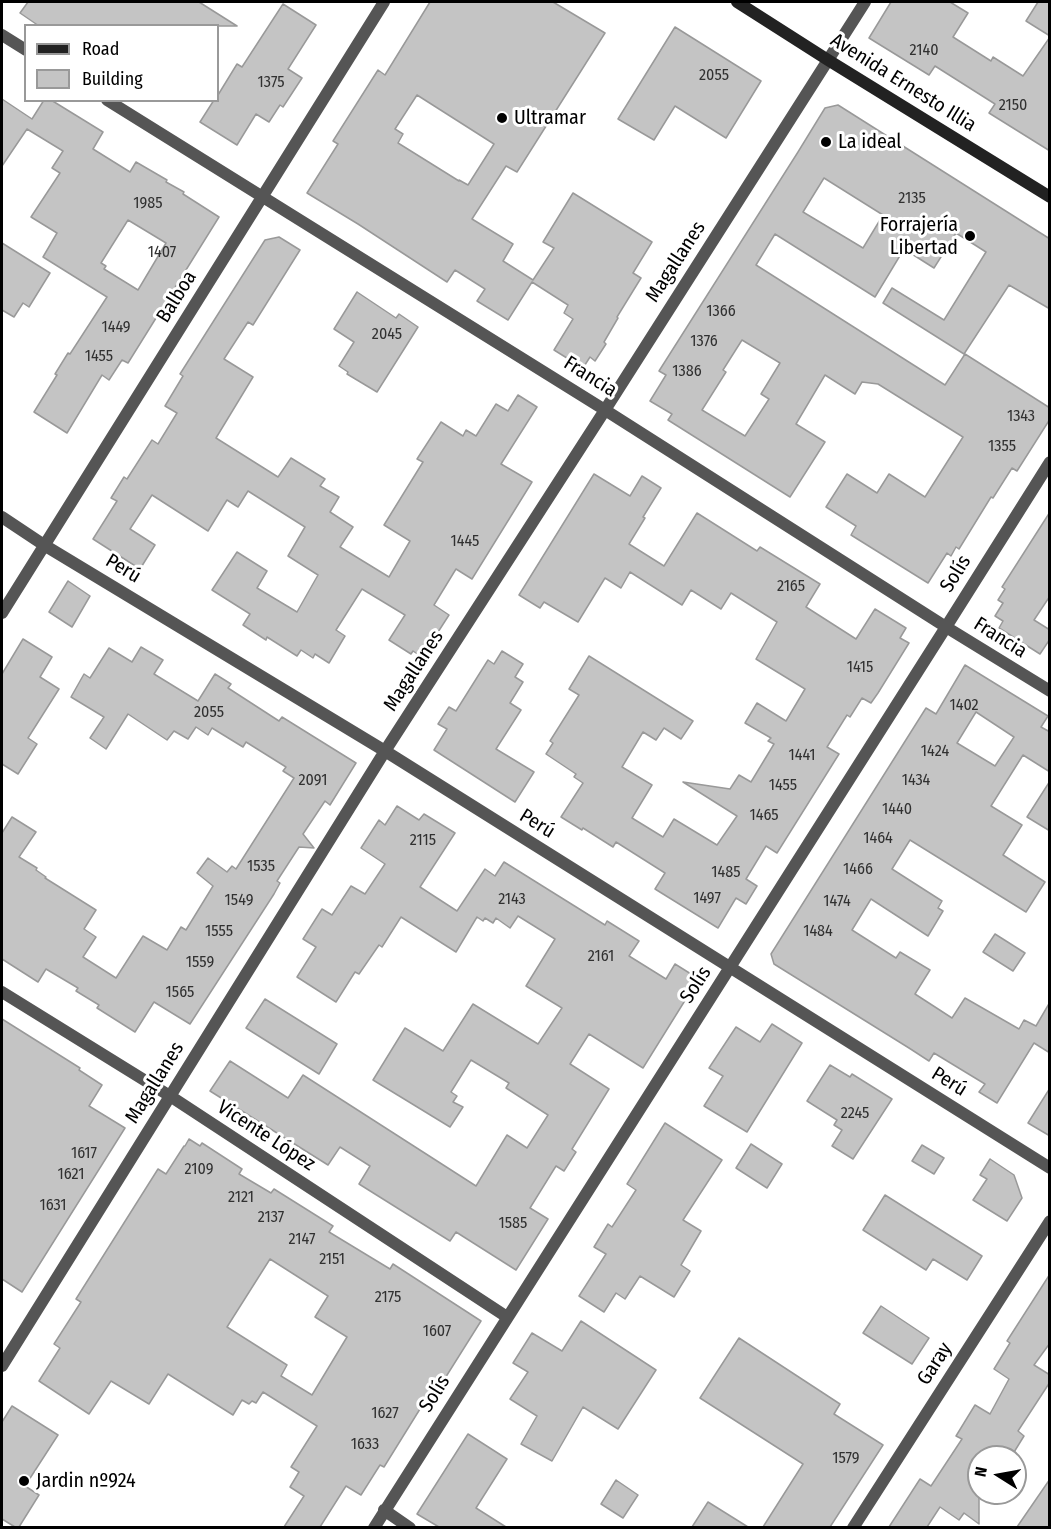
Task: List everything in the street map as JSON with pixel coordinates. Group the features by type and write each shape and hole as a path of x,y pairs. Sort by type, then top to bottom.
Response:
{"main road":[{"name":"Avenida Ernesto Illia","path":"737,2 1050,197"}],"street":[{"name":"Balboa","path":"2,613 384,2"},
{"name":"Magallanes","path":"2,1366 385,751 865,2"},
{"path":"2,35 24,49"},
{"name":"Francia","path":"111,102 1050,691"},
{"name":"Solís","path":"374,1527 1050,462"},
{"name":"Perú","path":"2,517 44,545 385,751 1050,1168"},
{"name":"Vicente López","path":"2,992 170,1096 507,1317"},
{"name":"Garay","path":"853,1527 1050,1221"},
{"path":"384,1510 410,1527"}],"building":[{"path":"28,2 199,2 237,26 219,26 219,24 36,24 20,13"},
{"path":"430,2 553,2 605,33 517,172 506,166 472,219 513,244 503,261 533,280 554,248 543,242 573,193 652,242 633,273 641,278 617,317 604,342 606,344 595,361 590,357 583,368 554,350 573,319 564,313 568,305 532,282 508,320 477,301 485,289 455,270 447,282 307,193 338,144 333,141 378,70 385,75","holes":["417,95 494,144 468,185 398,143 403,134 395,129"]},
{"path":"891,2 950,2 968,13 953,37 991,61 993,57 1023,76 1050,37 1050,151 989,113 995,104 935,66 929,75 869,38"},
{"path":"1038,2 1050,2 1050,36 1026,21"},
{"path":"283,4 316,25 288,69 302,78 283,107 280,105 269,122 256,114 237,145 200,122 213,102 219,102 219,93 237,64 242,67"},
{"path":"675,27 761,81 726,138 675,106 654,140 618,119"},
{"path":"2,99 32,119 43,102 54,102 103,132 93,149 130,172 136,162 167,180 166,182 219,217 128,363 122,360 109,380 102,375 67,433 34,412 68,353 70,354 107,297 43,257 57,233 31,217 60,173 52,168 63,151 27,129 2,166","holes":["128,220 166,243 138,290 104,269 106,266 101,263"]},
{"path":"838,105 1050,239 1050,309 1009,285 964,354 883,303 892,288 944,320 986,252 956,233 934,268 904,249 875,297 775,234 756,265 945,385 965,354 1050,408 1050,419 1017,471 1012,468 959,549 956,547 951,556 947,553 928,583 851,535 856,526 826,507 847,474 877,493 889,474 925,497 963,437 878,384 862,382 855,394 825,375 796,424 825,442 790,497 668,420 672,414 650,401 666,375 659,371 825,108","holes":["824,178 883,215 863,248 803,212","742,340 780,363 761,394 769,399 745,436 702,410 726,372 723,370"]},
{"path":"279,237 300,250 253,325 248,322 224,359 253,377 216,438 278,477 291,458 325,479 320,486 339,497 330,512 353,527 340,547 389,577 410,541 384,525 423,462 417,459 441,422 463,436 466,430 476,436 496,404 508,411 518,395 537,407 501,464 532,482 472,579 456,569 434,605 449,615 422,657 413,651 411,654 389,640 405,615 362,589 336,630 345,636 329,663 315,654 313,658 301,650 297,656 243,625 250,614 212,590 237,552 267,571 257,588 297,612 318,575 288,556 305,527 248,491 238,507 227,500 208,531 152,495 130,529 155,545 140,569 93,539 117,501 111,498 124,477 127,479 152,440 158,444 177,413 165,406 183,376 180,374 265,240"},
{"path":"2,243 50,273 29,307 23,303 14,317 2,310"},
{"path":"357,292 396,318 399,314 418,327 377,392 347,374 348,372 339,366 354,342 334,329"},
{"path":"594,474 630,496 642,476 661,488 629,544 664,566 697,513 757,551 760,547 820,584 806,607 856,639 875,609 906,628 900,638 909,643 871,703 862,698 850,717 847,715 827,747 839,754 777,853 766,846 746,879 757,886 746,904 736,898 718,928 655,889 665,873 616,842 613,847 561,817 583,783 574,777 576,774 546,754 553,743 550,741 579,695 569,689 589,656 693,721 681,739 664,728 656,740 643,732 622,767 652,785 632,818 663,837 674,819 717,845 737,816 683,782 730,789 739,775 751,782 774,744 768,741 771,738 745,723 757,703 786,721 805,689 756,659 777,622 731,593 721,609 691,590 682,605 630,572 621,588 605,578 578,622 544,602 540,608 519,595"},
{"path":"1050,512 1050,596 1034,620 1050,630 1050,639 1040,654 999,628 1003,621 995,616 1003,603 998,600 1005,589 1002,587"},
{"path":"68,581 90,596 72,627 49,612"},
{"path":"23,639 52,657 40,677 59,689 28,738 37,744 18,774 2,764 2,674"},
{"path":"141,647 163,660 154,674 198,701 215,674 231,684 228,688 279,721 282,717 356,763 330,805 325,801 303,834 314,848 299,847 277,881 280,883 274,894 190,1024 154,1002 135,1032 97,1008 99,1005 76,991 78,988 46,969 38,982 2,959 2,833 12,817 36,832 19,857 37,868 36,870 45,878 96,910 84,929 96,937 83,957 116,978 143,936 167,950 181,927 186,930 213,886 197,873 208,858 227,872 232,866 236,869 294,778 283,771 286,767 246,742 243,747 212,728 208,735 196,727 188,739 174,731 167,740 128,714 106,749 90,738 104,717 71,697 84,674 90,678 109,648 132,662"},
{"path":"502,651 523,664 515,677 523,682 510,703 521,710 496,749 534,772 515,802 434,750 447,729 438,724 449,707 456,711 488,660 494,664"},
{"path":"965,665 1048,716 1041,727 1050,732 1050,772 1023,755 991,806 1022,825 1003,855 1045,882 1026,912 910,840 892,869 942,901 938,908 943,911 928,936 871,899 852,930 896,958 900,952 930,970 915,994 952,1018 965,998 1019,1029 1024,1020 1036,1026 1050,1002 1050,1053 1034,1043 997,1103 979,1092 985,1084 934,1053 929,1061 774,964 771,954 926,708 936,714","holes":["976,712 1014,737 995,766 957,743"]},
{"path":"1050,781 1050,831 1027,817"},
{"path":"397,806 419,820 424,814 455,833 420,887 457,911 485,869 495,876 504,862 605,925 607,921 639,941 629,956 666,979 675,964 691,974 694,986 643,1068 589,1034 570,1064 609,1089 572,1149 576,1152 564,1171 556,1166 530,1208 548,1219 516,1270 456,1232 450,1241 359,1184 370,1166 340,1147 328,1165 210,1091 230,1061 288,1098 303,1075 476,1186 507,1135 527,1148 548,1115 506,1088 509,1083 471,1060 451,1092 457,1096 453,1102 463,1107 450,1127 373,1080 405,1028 443,1051 473,1004 538,1044 562,1008 526,986 555,939 518,916 510,928 496,918 493,923 485,918 483,921 477,917 456,952 401,917 382,947 379,945 359,974 355,972 336,1002 297,977 316,947 303,939 322,909 332,915 351,886 365,894 385,864 361,848 379,820 385,825"},
{"path":"995,934 1025,953 1013,971 983,952"},
{"path":"265,999 337,1044 319,1074 246,1028"},
{"path":"2,1019 80,1068 79,1070 102,1085 89,1106 125,1128 22,1292 2,1279"},
{"path":"772,1024 802,1043 747,1132 704,1106 723,1076 709,1068 736,1027 760,1042"},
{"path":"830,1065 850,1077 852,1074 892,1099 853,1159 832,1146 842,1130 834,1125 837,1120 807,1101"},
{"path":"1050,1088 1050,1136 1028,1123"},
{"path":"665,1123 722,1160 683,1220 701,1231 681,1265 690,1271 674,1297 640,1276 625,1299 616,1293 604,1312 579,1296 606,1254 594,1247 608,1224 612,1227 636,1190 627,1184"},
{"path":"189,1139 200,1146 202,1143 242,1169 239,1174 271,1193 274,1189 333,1226 329,1232 390,1269 393,1264 481,1321 437,1391 433,1388 384,1467 380,1465 361,1495 346,1486 320,1527 284,1527 304,1496 290,1487 299,1472 291,1467 317,1426 263,1392 256,1403 252,1401 249,1404 242,1400 233,1415 168,1374 149,1404 111,1381 89,1414 39,1381 60,1348 54,1344 81,1302 76,1299 158,1169 166,1174","holes":["270,1259 328,1296 315,1317 347,1337 312,1395 281,1376 287,1365 227,1327"]},
{"path":"751,1144 782,1164 767,1188 736,1168"},
{"path":"922,1145 944,1158 934,1174 912,1161"},
{"path":"990,1159 1014,1175 1022,1198 1007,1221 973,1200 987,1179 980,1175"},
{"path":"885,1195 982,1256 967,1280 933,1259 926,1270 863,1230"},
{"path":"1050,1274 1050,1343 1034,1365 1050,1375 1050,1382 1018,1431 1024,1436 1018,1445 967,1445 967,1505 979,1505 979,1524 964,1513 959,1520 940,1507 927,1527 889,1527 920,1479 931,1486 962,1439 956,1436 975,1405 990,1414 1009,1379 994,1369 1010,1343 1007,1341"},
{"path":"881,1306 929,1338 912,1364 863,1333"},
{"path":"581,1321 656,1370 618,1429 583,1407 552,1461 521,1444 537,1416 510,1399 528,1372 513,1363 532,1333 562,1351"},
{"path":"739,1338 840,1404 834,1414 883,1445 830,1527 763,1527 803,1464 700,1398"},
{"name":"Jardin nº924","path":"12,1406 58,1435 25,1486 39,1495 19,1527 2,1519 2,1422"},
{"path":"468,1434 507,1459 476,1508 506,1527 439,1527 417,1514"},
{"path":"1050,1479 1050,1527 1017,1527"},
{"path":"616,1480 638,1495 623,1518 601,1504"},
{"path":"708,1502 748,1527 692,1527"}],"place":[{"name":"Ultramar","path":"502,118"},
{"name":"La ideal","path":"826,142"},
{"name":"Forrajería Libertad","path":"970,236"},
{"name":"Jardin nº924","path":"24,1481"}]}
